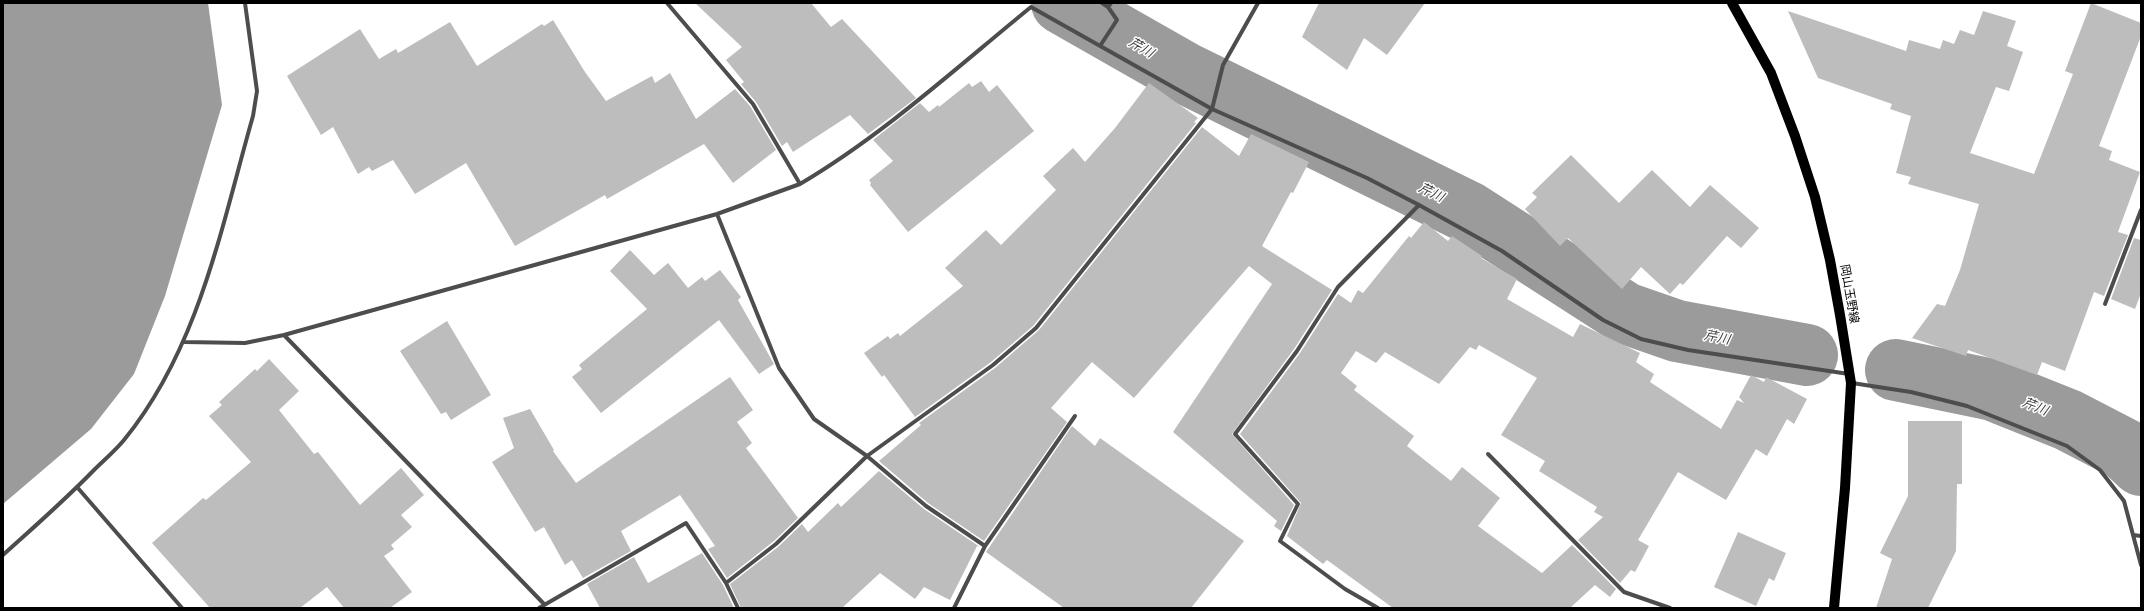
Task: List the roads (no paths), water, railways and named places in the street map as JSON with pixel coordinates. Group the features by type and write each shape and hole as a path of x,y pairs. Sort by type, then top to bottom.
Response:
{"main road":[{"name":"岡山玉野線","path":"1732,3 1771,73 1795,136 1815,197 1830,260 1850,378 1845,488 1834,608"}],"street":[{"path":"3,555 77,487 123,441 149,406 184,342 201,299 253,116 257,91 245,3"},
{"path":"667,3 753,104 800,184"},
{"path":"1100,46 1116,20 1110,5 1102,3"},
{"path":"726,584 776,544 867,456 993,365 1036,328 1212,109 1223,65 1258,3"},
{"path":"184,342 245,343 284,335 717,214 800,184 836,163 894,119 1031,7 1212,109 1367,178 1419,205 1502,251 1603,320 1641,339 1688,350 1850,378 1967,406 2067,446 2100,470 2124,501 2141,565"},
{"path":"1378,608 1345,589 1280,541 1298,504 1235,434 1297,351 1338,287 1419,205"},
{"path":"2105,304 2141,210"},
{"path":"717,214 779,368 814,420 867,456 926,506 985,546"},
{"path":"284,335 544,604"},
{"path":"954,608 985,546 1075,416"},
{"path":"1488,454 1624,592 1670,608"},
{"path":"77,487 182,608"},
{"path":"539,608 686,523 726,584 738,608"},
{"path":"2133,535 2141,536"}],"waterway":[{"name":"芹川","path":"1062,3 1183,72 1468,212 1625,313 1677,331 1807,355"},
{"name":"芹川","path":"1896,370 1993,390 2068,420 2124,449 2141,465"}]}
